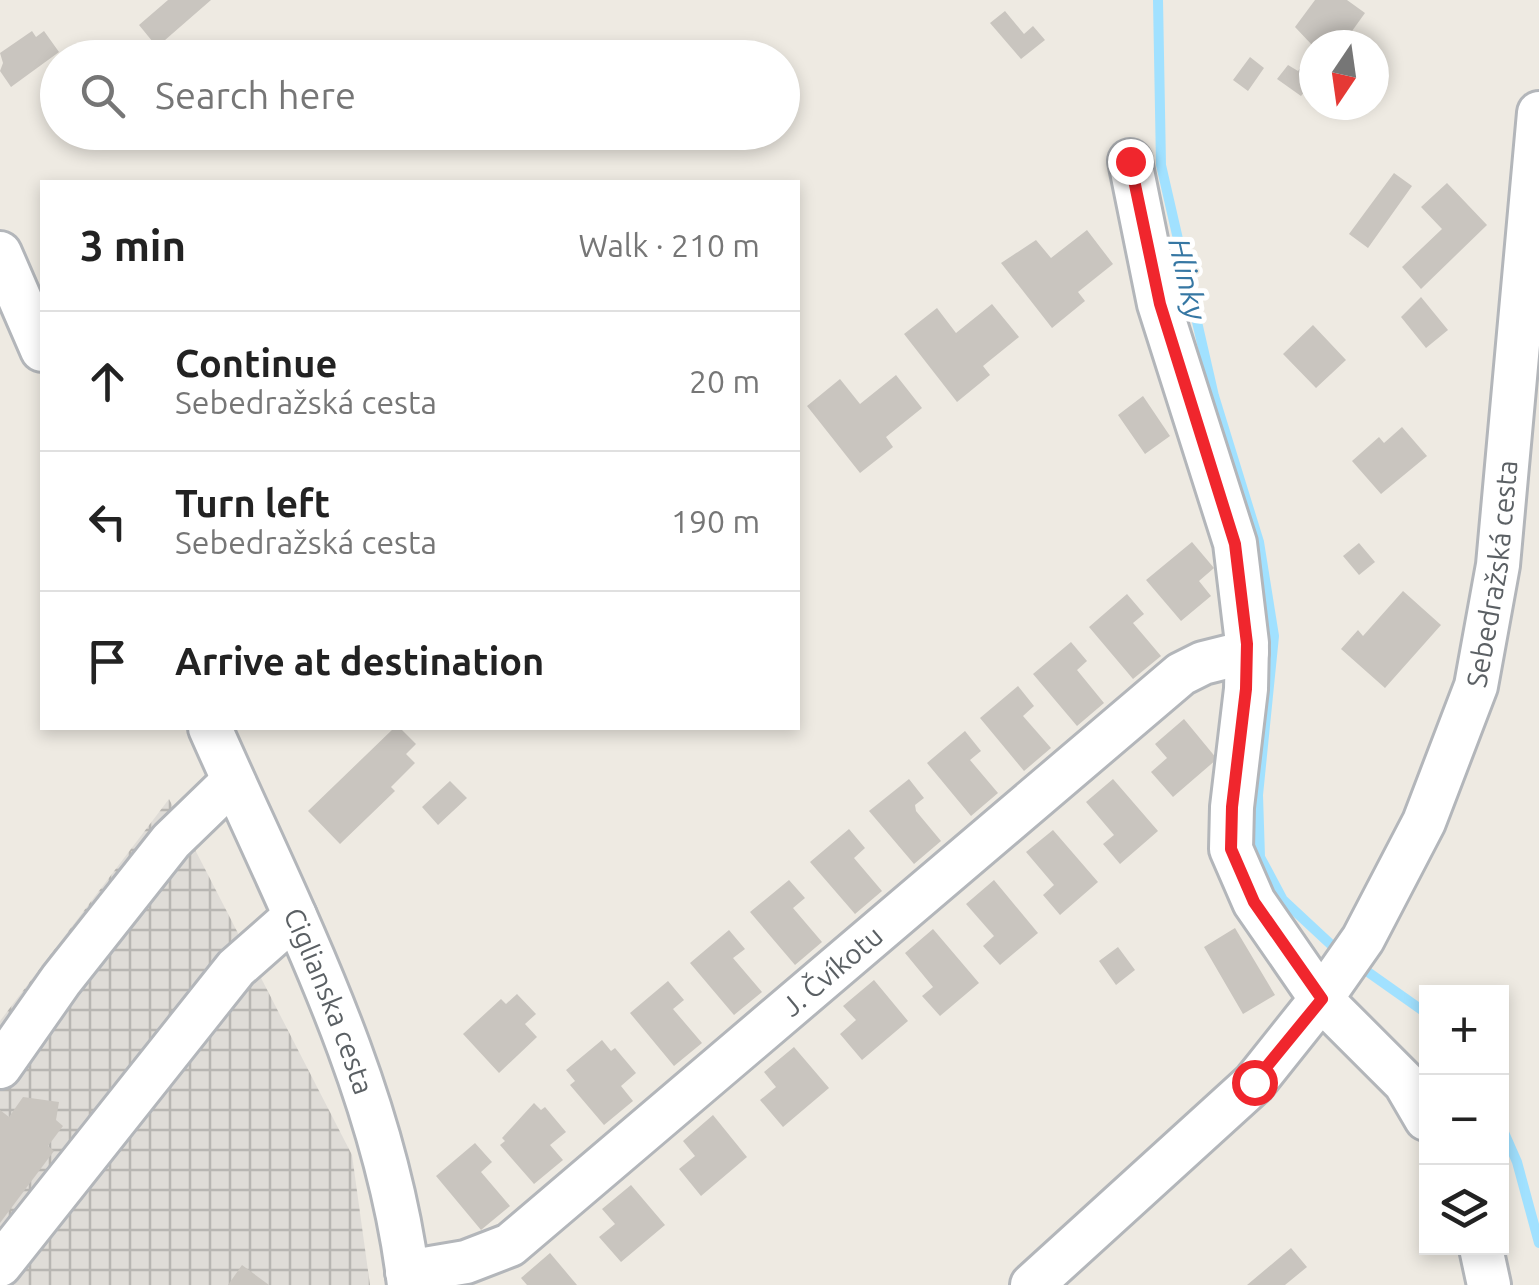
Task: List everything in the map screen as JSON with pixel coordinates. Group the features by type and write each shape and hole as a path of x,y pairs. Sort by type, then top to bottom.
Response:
{"street":[{"name":"Sebedražská cesta","path":"1032,1285 1254,1082 1363,939 1424,822 1476,686 1498,565 1539,112"},
{"path":"1130,161 1160,304 1235,544 1246,689 1231,849 1254,902 1330,987 1406,1083 1419,1106"},
{"path":"0,254 40,345"},
{"name":"J. Čvíkotu","path":"408,1278 510,1245 1181,674 1203,663 1246,652"},
{"name":"Ciglianska cesta","path":"211,730 311,950 380,1139 408,1278"},
{"path":"0,1067 171,840 233,780"},
{"path":"0,1265 236,968 295,916"},
{"path":"1483,1255 1490,1285"}],"shaded area":[{"path":"169,799 352,1155 370,1285 0,1285 0,1021"}],"building":[{"path":"168,0 211,0 165,40 151,40 139,25"},
{"path":"1315,0 1347,0 1365,13 1353,30 1299,31 1295,27"},
{"path":"1005,11 1024,34 1033,26 1045,40 1021,59 990,23"},
{"path":"32,31 36,37 44,31 50,40 40,40 40,66 11,87 0,71 0,53"},
{"path":"1250,57 1264,68 1248,91 1233,80"},
{"path":"1288,65 1298,71 1299,95 1277,79"},
{"path":"1394,173 1412,186 1368,248 1349,234"},
{"path":"1447,183 1487,225 1421,289 1402,267 1442,229 1421,207"},
{"path":"1087,230 1113,264 1078,292 1085,301 1052,328 1001,263 1036,240 1051,258"},
{"path":"1421,297 1448,330 1426,348 1401,317"},
{"path":"992,304 1019,337 983,366 990,375 957,402 904,334 937,308 956,333"},
{"path":"1313,325 1346,360 1316,388 1283,354"},
{"path":"896,375 922,408 886,437 893,447 860,473 807,406 840,379 860,404"},
{"path":"1143,396 1170,436 1145,454 1118,415"},
{"path":"1402,427 1427,456 1381,494 1352,461 1379,437 1384,443"},
{"path":"1192,542 1214,568 1199,581 1211,596 1181,621 1146,580"},
{"path":"1359,543 1375,562 1359,575 1343,556"},
{"path":"1403,591 1441,625 1385,688 1341,649 1358,630 1363,636"},
{"path":"1127,594 1144,614 1133,623 1161,656 1133,679 1089,627"},
{"path":"1071,642 1087,661 1077,670 1104,703 1077,726 1033,674"},
{"path":"1018,686 1034,706 1023,716 1051,748 1024,771 980,718"},
{"path":"1184,719 1217,759 1173,797 1151,772 1167,758 1155,744"},
{"path":"392,730 402,730 416,744 406,754 415,763 391,787 395,791 340,844 308,811"},
{"path":"965,731 981,751 970,760 998,793 971,816 927,763"},
{"path":"909,779 924,798 915,805 916,811 941,841 914,864 869,811"},
{"path":"1113,779 1158,831 1120,864 1103,844 1114,835 1086,802"},
{"path":"450,781 467,798 438,825 422,807"},
{"path":"849,829 865,848 854,858 882,891 855,914 810,862"},
{"path":"1053,830 1098,882 1060,915 1043,895 1054,885 1026,852"},
{"path":"789,880 805,898 793,908 822,942 795,965 750,912"},
{"path":"994,880 1038,933 1000,965 983,946 994,936 966,904"},
{"path":"1235,928 1275,995 1243,1014 1204,947"},
{"path":"933,929 979,983 940,1016 922,996 933,987 905,953"},
{"path":"729,930 745,949 733,958 762,992 734,1015 690,963"},
{"path":"1118,947 1135,970 1116,985 1099,961"},
{"path":"874,980 908,1021 862,1060 840,1034 856,1020 843,1006"},
{"path":"668,981 684,1000 673,1009 702,1043 674,1066 630,1013"},
{"path":"517,994 536,1014 525,1024 537,1037 499,1073 463,1034 501,999 506,1004"},
{"path":"602,1040 611,1051 615,1048 636,1073 621,1086 633,1101 604,1125 570,1085 575,1081 566,1070"},
{"path":"794,1047 829,1088 783,1127 760,1100 776,1087 764,1072"},
{"path":"23,1097 59,1102 56,1120 63,1126 48,1146 54,1151 0,1223 0,1110 9,1117"},
{"path":"534,1103 541,1110 545,1107 566,1132 550,1145 563,1160 534,1184 500,1145"},
{"path":"713,1115 747,1157 701,1196 679,1169 695,1156 683,1141"},
{"path":"475,1143 492,1162 481,1172 510,1206 481,1230 436,1176"},
{"path":"631,1185 665,1225 621,1262 599,1237 615,1224 602,1209"},
{"path":"1291,1248 1307,1267 1285,1285 1247,1285"},
{"path":"550,1253 577,1285 527,1285 521,1278"},
{"path":"242,1265 269,1285 228,1285"}],"waterway":[{"name":"Hlinky","path":"1158,0 1161,165 1214,396 1259,542 1274,636 1258,795 1260,857 1283,900 1340,953"},
{"name":"Hlinky","path":"1358,965 1419,1008"},
{"name":"Hlinky","path":"1509,1144 1539,1243"}],"route":[{"path":"1130,161 1160,304 1235,544 1247,644 1231,849 1254,902 1322,999 1254,1082"}]}
